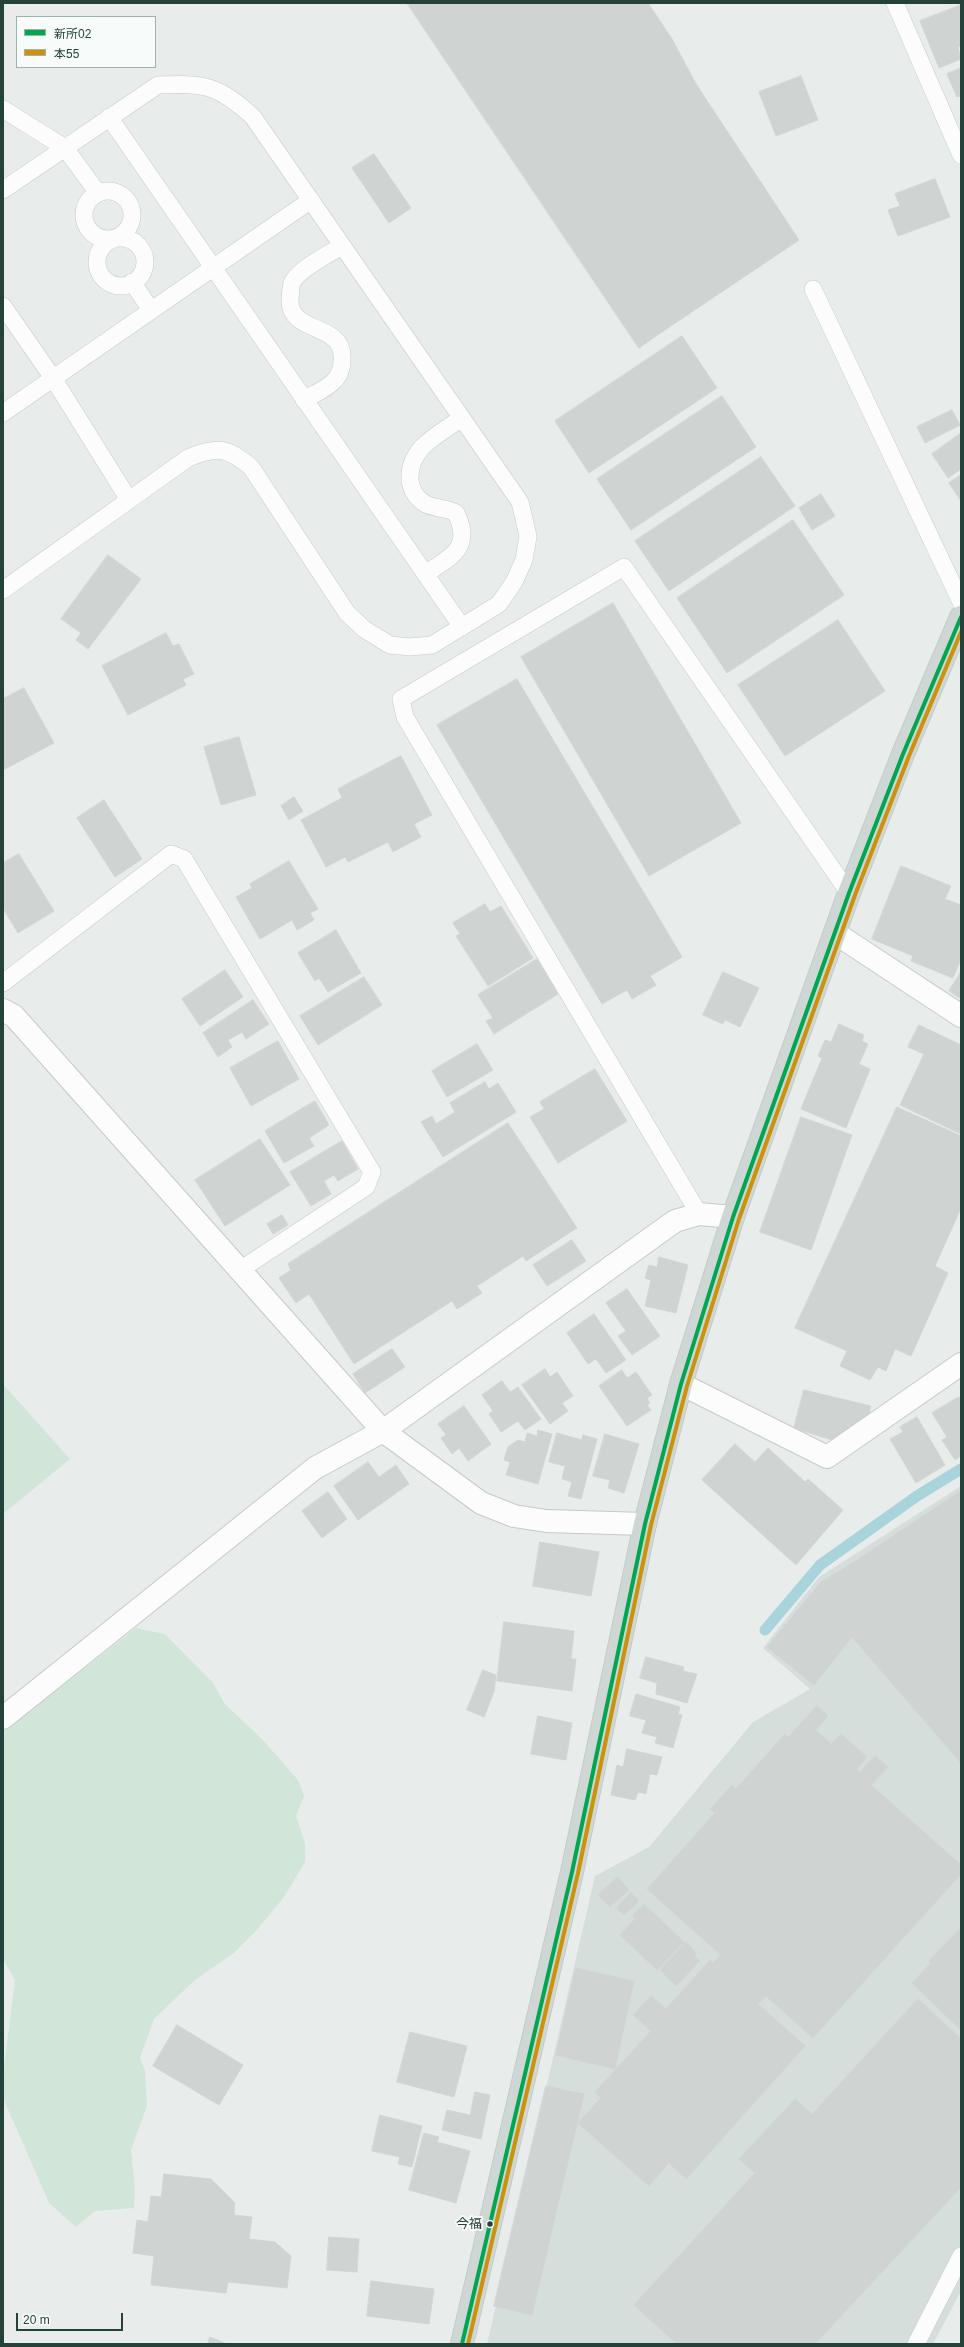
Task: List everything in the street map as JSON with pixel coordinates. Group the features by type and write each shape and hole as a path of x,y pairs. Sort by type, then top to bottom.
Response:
{"main road":[{"path":"462,2344 572,1872 645,1524 682,1384 733,1217 849,893 903,754 961,617"}],"street":[{"path":"835,933 961,1016"},
{"path":"3,1010 14,1016 383,1431 481,1503 514,1516 546,1521 645,1524"},
{"path":"3,1718 315,1468 383,1431 675,1221 700,1214 733,1217"},
{"path":"682,1384 827,1457 961,1364"}],"lane":[{"path":"895,3 961,155"},
{"path":"3,190 158,85 182,84 211,87 232,98 253,117 520,502 528,536 524,560 499,604 432,645 410,647 390,645 364,629 347,613 251,467 233,453 217,449 188,458 3,590"},
{"path":"3,109 65,148 98,193"},
{"path":"109,117 462,627"},
{"path":"114,238 103,239 93,234 87,226 84,215 86,204 98,193 103,191 113,192 123,196 130,205 133,215 130,225 124,234 114,238 104,244 98,253 96,263 99,274 107,282 117,286 132,282 144,271 145,260 142,250 135,242 125,238 114,238"},
{"path":"3,413 213,266 311,200"},
{"path":"304,400 335,380 342,368 343,353 339,344 330,334 299,320 293,313 291,290 293,282 302,272 342,246"},
{"path":"132,282 151,310"},
{"path":"813,289 961,602"},
{"path":"3,306 53,378 129,500"},
{"path":"425,574 455,555 461,544 462,532 456,513 447,508 424,504 416,496 411,486 409,469 414,458 423,445 462,418"},
{"path":"700,1214 405,717 401,699 624,567 849,893"},
{"path":"3,983 171,854 184,859 372,1172 366,1187 240,1270"},
{"path":"916,2344 961,2256"}],"shaded area":[{"path":"961,1486 961,2291 933,2344 487,2344 595,1876 649,1847 753,1722 810,1689 763,1648 819,1577"}],"green space":[{"path":"3,1384 70,1459 3,1514"},
{"path":"136,1628 165,1634 213,1683 225,1704 263,1740 298,1780 304,1796 296,1816 305,1843 305,1862 284,1897 257,1930 234,1953 195,1980 154,2019 140,2058 145,2071 147,2106 131,2150 135,2189 134,2208 95,2211 76,2227 49,2203 3,2098 3,2075 15,1980 3,1959 3,1732"}],"building":[{"path":"407,3 431,3 656,336 639,348"},
{"path":"431,3 648,3 672,39 696,84 799,240 656,336"},
{"path":"961,5 961,46 958,47 961,59 939,68 920,21"},
{"path":"961,68 961,96 957,97 947,74"},
{"path":"801,76 818,120 776,136 759,92"},
{"path":"374,154 411,208 389,223 352,168"},
{"path":"935,179 950,217 898,236 888,210 900,206 895,194"},
{"path":"682,336 717,388 589,473 555,421"},
{"path":"722,396 756,447 631,530 597,479"},
{"path":"952,410 960,425 925,443 917,427"},
{"path":"961,433 961,469 948,478 932,454"},
{"path":"761,457 795,506 669,591 635,541"},
{"path":"961,475 961,501 949,483"},
{"path":"821,494 835,516 812,530 799,508"},
{"path":"793,520 844,595 727,673 677,598"},
{"path":"108,555 141,579 88,649 76,640 81,633 61,619"},
{"path":"613,603 741,823 649,876 521,657"},
{"path":"838,620 885,691 785,756 738,685"},
{"path":"166,633 173,646 179,644 194,674 183,679 186,685 128,715 102,666"},
{"path":"517,679 682,957 650,976 656,985 632,999 627,990 602,1004 437,725"},
{"path":"24,688 54,743 3,770 3,699"},
{"path":"239,737 256,795 221,805 204,747"},
{"path":"401,756 432,815 414,824 421,837 393,852 388,842 348,862 345,857 326,867 301,820 342,798 338,789"},
{"path":"294,797 303,811 289,820 281,806"},
{"path":"104,800 142,859 115,877 77,818"},
{"path":"19,854 54,911 18,933 3,908 3,863"},
{"path":"289,861 318,909 310,913 314,920 297,930 292,920 260,939 236,897 252,888 250,884"},
{"path":"901,866 951,886 945,899 961,905 961,959 953,978 911,961 913,956 872,939"},
{"path":"485,904 490,912 501,906 533,958 488,986 456,936 460,934 453,923"},
{"path":"336,930 361,973 328,992 319,978 315,981 298,953"},
{"path":"537,959 558,994 494,1034 486,1021 493,1018 478,995"},
{"path":"225,970 243,997 200,1026 182,999"},
{"path":"723,972 759,988 740,1027 725,1020 723,1024 703,1015"},
{"path":"961,972 961,999 949,991"},
{"path":"364,977 382,1005 318,1045 300,1016"},
{"path":"253,1000 269,1024 246,1039 242,1032 228,1040 232,1047 218,1057 203,1033"},
{"path":"839,1024 864,1035 862,1041 868,1044 859,1064 870,1069 846,1128 801,1109 822,1058 818,1056 825,1040 831,1042"},
{"path":"919,1025 961,1045 961,1134 900,1105 924,1054 908,1047"},
{"path":"278,1041 299,1079 251,1106 230,1068"},
{"path":"477,1044 493,1070 447,1097 432,1071"},
{"path":"595,1069 627,1121 558,1163 530,1117 544,1109 540,1102"},
{"path":"485,1082 489,1089 498,1083 516,1112 443,1157 421,1122 432,1116 436,1124 455,1112 450,1103"},
{"path":"315,1101 329,1125 309,1138 314,1146 284,1163 265,1131"},
{"path":"897,1107 961,1136 961,1208 935,1266 948,1273 911,1356 895,1349 886,1371 878,1367 870,1380 840,1366 847,1351 795,1328"},
{"path":"801,1117 852,1135 811,1250 760,1232"},
{"path":"508,1123 577,1228 526,1261 523,1256 477,1286 482,1293 457,1309 452,1301 354,1364 309,1294 296,1303 279,1278 291,1270 288,1264"},
{"path":"260,1139 290,1185 225,1226 195,1180"},
{"path":"342,1141 358,1169 338,1181 334,1175 324,1181 331,1194 311,1206 290,1172"},
{"path":"282,1215 288,1225 273,1234 267,1224"},
{"path":"572,1240 586,1261 547,1286 533,1265"},
{"path":"659,1257 688,1265 676,1313 645,1306 651,1280 645,1278 649,1265 657,1267"},
{"path":"627,1289 660,1336 632,1355 618,1336 626,1331 606,1303"},
{"path":"594,1314 626,1360 606,1373 596,1359 588,1364 567,1333"},
{"path":"392,1349 405,1367 365,1393 353,1374"},
{"path":"545,1369 550,1377 557,1372 573,1396 562,1403 568,1411 550,1424 522,1385"},
{"path":"622,1370 627,1378 636,1372 652,1395 647,1398 650,1403 647,1405 651,1410 627,1426 599,1386"},
{"path":"502,1381 510,1392 518,1387 541,1419 525,1430 518,1421 501,1432 489,1414 493,1411 482,1395"},
{"path":"804,1390 871,1406 868,1417 835,1441 794,1428"},
{"path":"959,1397 961,1401 961,1456 955,1460 942,1440 947,1437 932,1413"},
{"path":"464,1406 491,1444 468,1461 459,1448 452,1454 441,1438 446,1435 438,1424"},
{"path":"917,1417 945,1465 916,1483 890,1439 903,1432 900,1427"},
{"path":"538,1430 552,1434 538,1484 506,1475 510,1462 504,1460 508,1447 518,1440 525,1442 527,1433 537,1436"},
{"path":"557,1433 582,1440 583,1435 597,1439 581,1499 568,1496 572,1482 562,1479 565,1466 549,1462"},
{"path":"605,1434 639,1444 624,1493 608,1488 610,1480 593,1476"},
{"path":"735,1444 755,1462 768,1448 805,1482 808,1479 843,1510 796,1565 702,1480"},
{"path":"368,1462 379,1477 396,1465 409,1484 358,1520 334,1486"},
{"path":"961,1491 961,1527 882,1600 859,1559"},
{"path":"328,1492 347,1519 322,1538 302,1511"},
{"path":"961,1527 961,1763 852,1637 814,1685 767,1647 821,1582 859,1559 882,1600"},
{"path":"540,1542 599,1552 591,1596 533,1586"},
{"path":"504,1622 574,1631 571,1659 576,1659 572,1691 497,1681"},
{"path":"646,1657 684,1667 683,1671 697,1674 687,1703 656,1694 657,1683 640,1678"},
{"path":"483,1670 496,1675 494,1692 484,1717 467,1710"},
{"path":"636,1694 680,1707 678,1714 682,1715 673,1748 655,1743 657,1737 642,1733 646,1720 630,1716"},
{"path":"817,1706 828,1716 816,1730 831,1744 841,1734 867,1757 857,1769 860,1772 875,1756 888,1767 871,1785 961,1865 961,1874 813,2038 766,1996 758,2004 805,2046 686,2179 669,2163 649,2186 578,2123 601,2098 595,2092 651,2031 633,2015 651,1996 666,2009 710,1960 713,1963 721,1955 647,1889 715,1813 710,1809 732,1785 736,1789 785,1734 788,1737"},
{"path":"538,1716 572,1723 566,1760 531,1754"},
{"path":"627,1749 662,1757 657,1775 650,1774 646,1794 638,1792 635,1800 611,1795 617,1765 623,1767"},
{"path":"618,1877 629,1890 610,1907 598,1895"},
{"path":"631,1893 639,1901 624,1915 616,1908"},
{"path":"644,1904 684,1942 657,1970 620,1935 635,1919 632,1916"},
{"path":"961,1928 961,2030 912,1983 931,1963 929,1961"},
{"path":"686,1942 696,1953 694,1955 700,1961 676,1986 660,1970"},
{"path":"576,1968 634,1981 615,2069 556,2055"},
{"path":"918,1999 961,2039 961,2187 815,2344 677,2344 634,2305 755,2173 739,2159 795,2099 812,2114"},
{"path":"177,2025 243,2065 219,2105 153,2066"},
{"path":"410,2032 467,2046 454,2097 397,2082"},
{"path":"546,2086 584,2094 532,2315 494,2306"},
{"path":"475,2092 490,2095 481,2139 442,2130 447,2110 470,2115"},
{"path":"380,2115 422,2126 412,2167 398,2164 400,2157 372,2151"},
{"path":"424,2133 439,2137 437,2142 470,2151 456,2203 409,2190"},
{"path":"164,2174 211,2179 235,2203 234,2215 252,2217 249,2239 275,2242 291,2256 287,2288 228,2282 226,2293 151,2285 154,2256 133,2253 137,2220 148,2222 151,2196 161,2197"},
{"path":"329,2237 359,2239 357,2272 327,2270"},
{"path":"371,2281 434,2289 429,2324 367,2316"},
{"path":"210,2337 227,2344 208,2344"}],"waterway":[{"path":"765,1630 820,1565 917,1496 961,1469"}],"transit line":[{"name":"新所02","path":"462,2344 572,1872 645,1524 681,1384 733,1217 849,893 903,754 961,617"},
{"name":"本55","path":"468,2344 578,1873 651,1525 687,1386 739,1219 855,895 909,756 961,632"}],"place":[{"name":"今福","path":"490,2224"}]}
